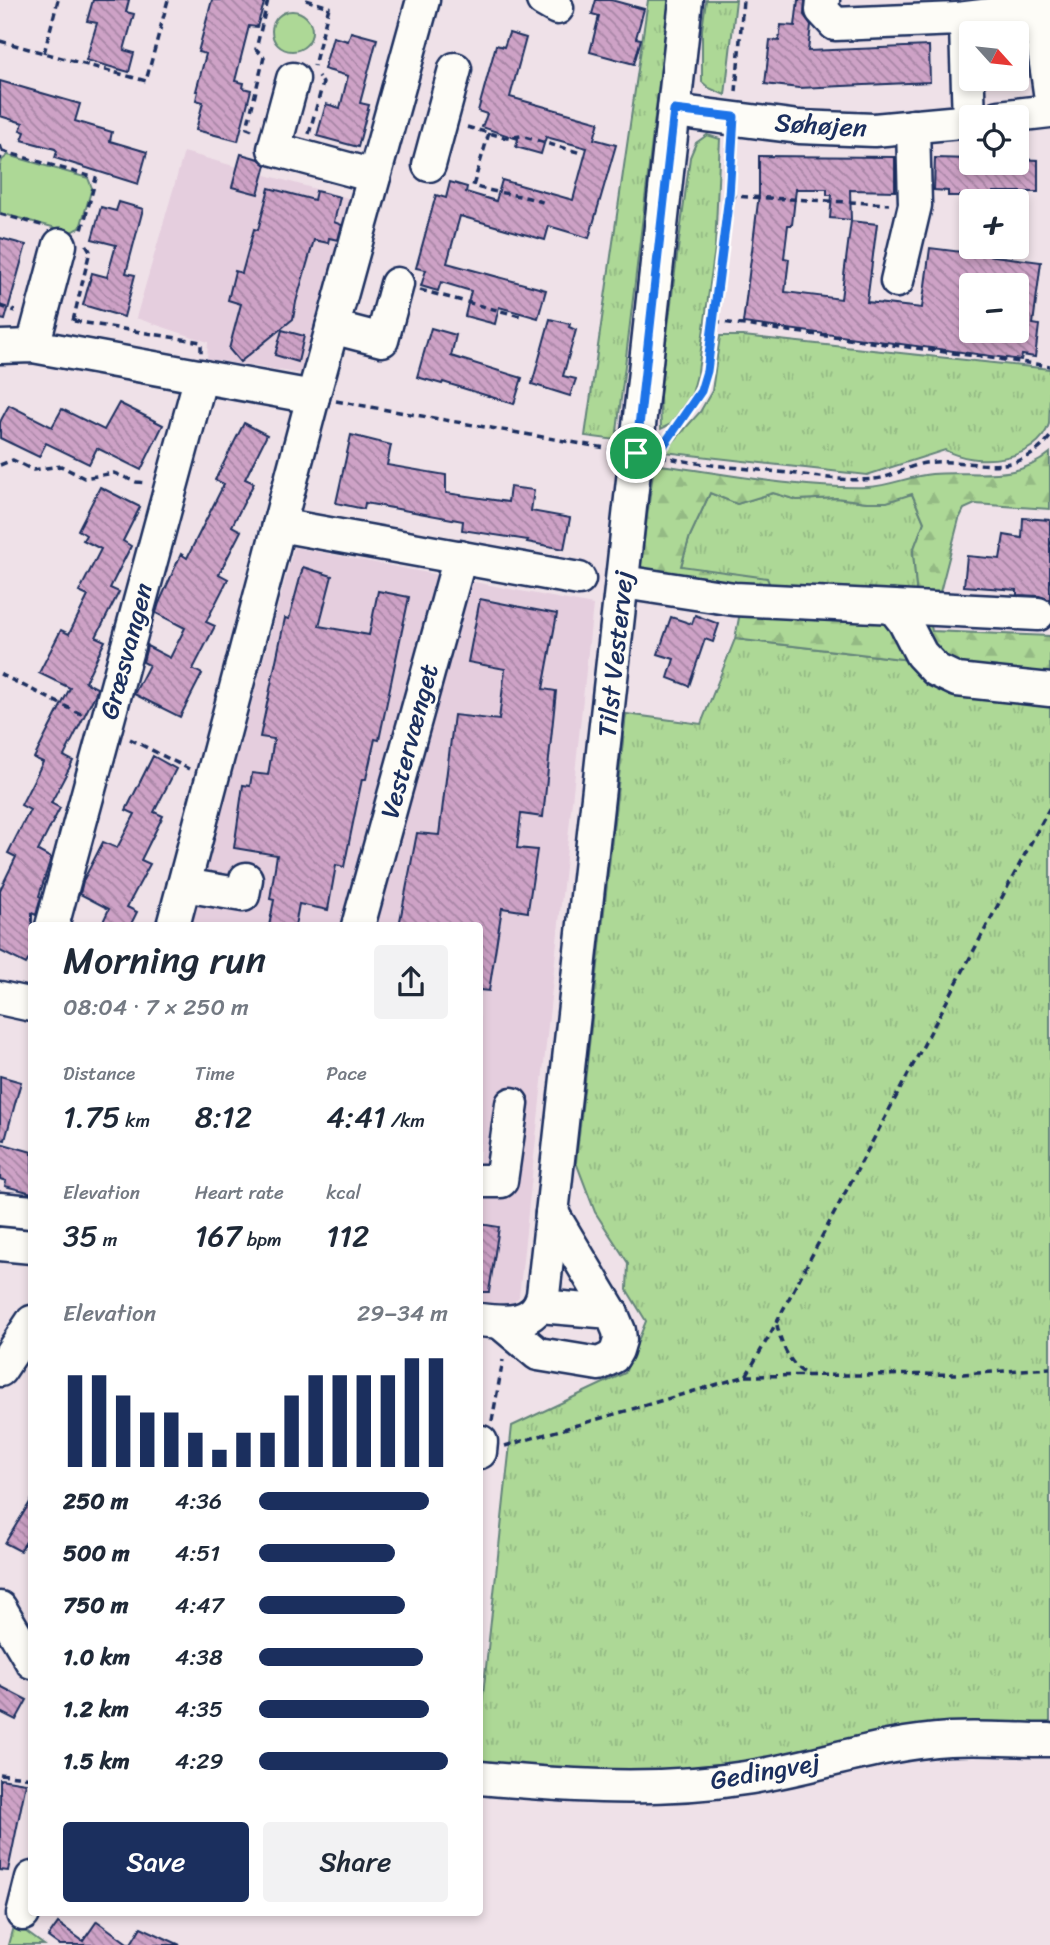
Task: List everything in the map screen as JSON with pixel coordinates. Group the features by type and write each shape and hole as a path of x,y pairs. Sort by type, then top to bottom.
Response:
{"street":[{"path":"174,922 313,397 422,0"},
{"name":"Tilst Vestervej","path":"539,1306 543,1295 686,0"},
{"path":"823,0 822,10 835,24 958,19 1026,6 1050,92"},
{"path":"958,19 966,27 978,105"},
{"path":"429,165 454,69"},
{"path":"293,79 274,149 374,176"},
{"name":"Søhøjen","path":"674,110 799,127 874,130 959,122"},
{"name":"Søhøjen","path":"1029,114 1050,111"},
{"path":"391,113 440,123"},
{"path":"897,281 915,205 913,126"},
{"path":"37,332 55,236"},
{"path":"332,327 382,340 397,284"},
{"path":"0,347 37,332 201,376 313,397"},
{"name":"Græsvangen","path":"53,922 201,376"},
{"path":"279,525 579,579"},
{"name":"Vestervænget","path":"359,922 460,557"},
{"path":"622,582 734,599 1038,614"},
{"path":"893,607 904,621 921,654 936,670 957,680 1050,690"},
{"path":"184,885 243,895 246,879"},
{"path":"0,998 28,1003"},
{"path":"483,1181 501,1181 512,1104"},
{"path":"0,1209 28,1212"},
{"path":"490,1321 538,1354 599,1364 613,1357 616,1326 552,1213"},
{"path":"0,1244 28,1247"},
{"path":"490,1321 520,1321 539,1306 616,1326"},
{"path":"0,1370 28,1328"},
{"path":"0,1608 28,1655"},
{"name":"Gedingvej","path":"483,1778 597,1787 676,1785 745,1779 874,1750 948,1739 1050,1740"},
{"path":"23,1914 28,1894"}],"path":[{"path":"44,53 58,0"},
{"path":"0,41 146,81 168,0"},
{"path":"268,0 256,49 264,57 247,128 277,137"},
{"path":"743,0 729,196 707,371 701,391 657,455 702,464 870,480 893,477 924,463 998,466 1024,459 1040,450 1050,437"},
{"path":"440,123 507,138 521,136 581,153"},
{"path":"489,133 473,186 498,194 522,195 545,203"},
{"path":"0,145 0,160"},
{"path":"2,151 96,178 80,235 90,251 73,321"},
{"path":"729,196 915,205"},
{"path":"0,214 55,236"},
{"path":"397,284 524,317"},
{"path":"0,306 37,332 73,321 201,342 201,376"},
{"path":"714,321 1050,366"},
{"path":"313,397 636,453"},
{"path":"0,465 13,460 33,470 61,466 83,478 114,473 136,482 170,486"},
{"path":"746,1376 1050,807"},
{"path":"484,1448 488,1442 504,1353 490,1321"},
{"path":"776,1323 786,1351 798,1370 807,1375"},
{"path":"484,1448 746,1376 963,1374 1050,1368"},
{"path":"0,1774 28,1778"}],"shaded area":[{"path":"184,152 355,200 309,375 207,359 208,342 136,318"},
{"path":"294,547 593,605 519,1297 502,1313 483,1310 483,922 192,922"}],"green space":[{"path":"648,0 669,0 616,440 585,436"},
{"path":"706,0 736,0 725,95 702,82 702,30"},
{"path":"292,11 306,17 312,31 306,45 292,51 278,45 272,31 278,17"},
{"path":"707,135 720,139 715,248 698,371 692,394 671,424 661,429 660,396 665,349 690,157 696,143"},
{"path":"8,155 88,178 92,188 80,228 71,232 0,213 0,166"},
{"path":"720,336 743,336 1050,369 1049,424 1042,437 1032,446 1004,458 972,458 945,450 867,475 664,452 700,412 712,391"},
{"path":"1050,453 1050,509 975,504 964,509 938,600 917,599 913,551 924,522 912,494 887,502 867,502 836,498 797,500 773,493 737,504 710,493 690,536 681,566 767,578 773,593 640,571 653,472 660,465 790,483 868,487 932,474 1008,472 1036,462"},
{"path":"710,493 737,504 773,493 797,500 836,498 867,502 912,494 924,522 913,551 917,599 773,593 681,566 690,536"},
{"path":"741,607 892,615 910,660 735,639"},
{"path":"929,616 932,631 1050,636 1050,677 936,663 920,622"},
{"path":"735,639 910,660 1050,695 1050,1726 725,1767 611,1773 483,1766 483,1695 512,1426 625,1373 646,1321 627,1290 628,1263 595,1212 576,1162 626,714 701,724"},
{"path":"14,1923 44,1945 8,1945"}],"building":[{"path":"93,0 129,0 126,12 134,14 124,50 134,53 129,72 86,60 97,23 87,21"},
{"path":"212,0 265,0 257,27 249,26 235,81 244,83 243,88 251,90 238,141 196,130 203,102 196,100 196,91 206,54 198,52"},
{"path":"596,0 611,0 644,9 636,38 641,39 634,64 590,52 599,16 592,14"},
{"path":"798,0 805,0 804,15 811,25 808,51 929,46 930,82 799,88 765,84 770,40 779,41 781,25 795,26"},
{"path":"351,32 377,39 360,103 369,105 358,147 317,136 326,104 340,108 348,76 324,69 333,37 348,41"},
{"path":"509,33 526,38 510,97 599,122 594,139 616,145 589,238 549,226 545,240 460,216 447,263 546,290 538,318 499,307 495,324 465,316 471,291 441,282 438,291 421,286 426,270 416,268 436,195 446,198 450,182 467,187 466,192 496,201 502,180 573,200 587,148 546,137 541,154 516,147 518,139 482,127 487,114 478,111 496,45 504,47"},
{"path":"0,81 80,104 75,121 112,132 110,141 147,152 138,184 55,158 55,149 22,140 25,132 20,130 23,123 0,116"},
{"path":"241,154 259,159 266,165 258,194 232,187"},
{"path":"759,156 895,157 895,191 850,190 851,220 830,218 832,195 827,195 827,189 796,189 792,225 788,225 784,258 789,259 785,292 841,299 851,221 877,224 867,302 922,308 930,248 959,252 959,259 1017,259 1041,262 1033,324 1039,325 1035,357 1022,355 1021,360 743,323 759,194"},
{"path":"935,158 959,159 959,175 1029,175 1029,160 1038,160 1038,192 1029,192 1029,189 959,189 959,196 948,196 948,191 934,190"},
{"path":"269,188 314,200 316,191 340,197 334,222 342,225 338,240 329,238 328,243 314,240 293,319 240,362 229,349 241,304 228,300 235,271 242,273 254,229 258,230"},
{"path":"119,202 143,209 126,273 135,275 124,317 83,305 92,273 107,277 116,245 92,239 101,207 116,211"},
{"path":"0,238 26,245 5,320 0,319"},
{"path":"550,319 570,324 569,327 576,330 563,376 576,379 570,396 532,384"},
{"path":"431,328 456,335 451,356 522,378 514,404 443,382 442,384 417,377"},
{"path":"282,330 304,336 298,362 275,355"},
{"path":"119,403 163,425 141,470 97,448 89,464 46,443 39,457 0,438 0,422 9,405 52,427 62,409 104,430"},
{"path":"244,423 267,435 245,479 254,483 232,526 241,531 219,574 228,579 206,622 215,626 193,669 202,674 180,717 134,694 149,665 143,662 147,646 170,658 185,628 156,613 181,554 187,558 224,484 215,480"},
{"path":"351,435 391,445 387,465 446,475 446,493 508,502 510,487 534,490 531,511 570,518 564,549 527,542 528,540 462,530 463,521 365,503 364,509 336,503"},
{"path":"100,487 140,507 123,541 131,546 110,588 119,592 96,637 105,641 85,682 97,688 96,693 64,756 73,761 51,803 60,808 38,851 51,858 36,915 32,913 32,922 28,922 26,964 0,951 0,890 16,857 8,853 30,810 21,805 43,762 34,758 70,688 39,673 61,630 69,634 88,596 79,592 101,549 83,540 86,535 78,530"},
{"path":"1023,518 1050,520 1050,600 1039,596 1017,595 1017,590 964,586 967,556 1000,559 1004,535 1022,538"},
{"path":"303,567 332,576 319,626 369,635 378,591 409,597 379,740 375,739 366,779 362,779 344,867 336,865 328,910 299,904 296,922 270,922 274,900 270,899 277,855 234,848 243,785 250,786 252,773 268,775 274,739 260,737 285,618 289,619"},
{"path":"480,599 557,614 543,689 556,691 543,817 521,814 517,848 537,850 528,912 502,908 489,991 483,990 483,922 400,922 417,833 439,835 454,715 499,720 505,669 468,662"},
{"path":"695,615 719,624 713,642 705,639 689,686 668,678 674,659 658,654 671,617 692,624"},
{"path":"153,756 176,769 154,812 163,816 141,860 150,864 127,907 137,912 132,922 103,922 109,909 80,894 83,881 103,842 117,848 135,814 126,810"},
{"path":"0,1076 21,1082 5,1140 0,1139"},
{"path":"0,1143 28,1151 28,1192 5,1186 6,1181 0,1179"},
{"path":"483,1224 499,1227 489,1292 483,1292"},
{"path":"28,1506 28,1538 20,1551 5,1543"},
{"path":"0,1686 27,1700 16,1720 0,1712"},
{"path":"0,1779 26,1783 8,1871 0,1870"},
{"path":"97,1921 130,1945 59,1945 48,1937 58,1923 83,1941"},
{"path":"141,1927 180,1945 130,1945"}],"route":[{"path":"674,110 734,117 729,196 707,371 701,391 657,455 636,453 674,110"}]}
